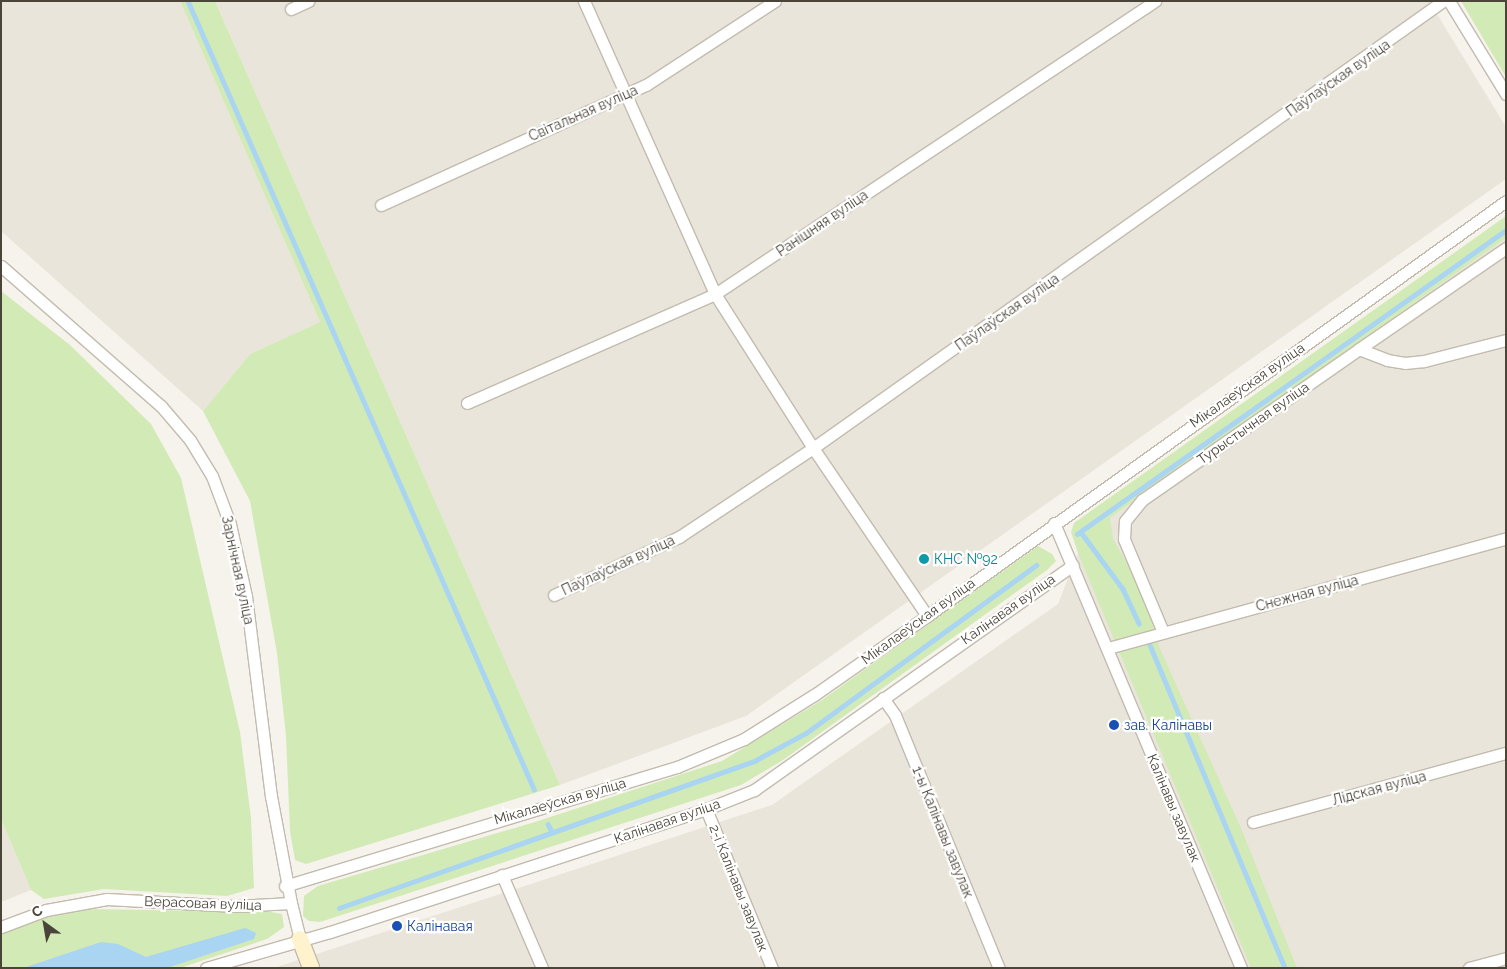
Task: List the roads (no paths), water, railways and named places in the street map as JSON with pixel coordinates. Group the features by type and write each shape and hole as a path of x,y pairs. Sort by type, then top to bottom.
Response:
{"street":[{"path":"292,9 308,1"},
{"path":"584,1 715,294 813,448 928,616"},
{"name":"Світальная вуліца","path":"381,204 625,95 671,70 775,1"},
{"name":"Ранішняя вуліца","path":"467,403 715,294 1155,1"},
{"name":"Паўлаўская вуліца","path":"554,595 678,537 813,448 1444,1"},
{"path":"1449,1 1506,94"},
{"name":"Мікалаеўская вуліца","path":"286,886 677,767 721,750 798,705 928,616 1054,523 1506,201"},
{"name":"Турыстычная вуліца","path":"1162,632 1126,547 1123,530 1129,513 1150,494 1506,248"},
{"name":"Зарнічная вуліца","path":"1,266 161,406 190,440 212,476 230,524 246,596 271,796 286,886 291,903"},
{"path":"1359,349 1387,360 1405,363 1424,361 1506,340"},
{"name":"Калінавы завулак","path":"1054,523 1108,648 1240,968"},
{"name":"Снежная вуліца","path":"1108,648 1506,538"},
{"name":"Калінавая вуліца","path":"206,968 300,940 706,809 754,790 1073,565"},
{"name":"1-ы Калінавы завулак","path":"884,698 895,715 999,968"},
{"name":"Лідская вуліца","path":"1253,822 1506,753"},
{"name":"2-і Калінавы завулак","path":"706,809 772,968"},
{"path":"502,875 542,968"},
{"name":"Верасовая вуліца","path":"1,926 46,910 107,899 235,906 291,903"},
{"path":"291,903 300,940 311,968"},
{"path":"1469,968 1506,958"}],"water":[{"path":"245,928 256,933 254,939 167,968 23,968 101,942 118,944 146,957"}],"waterway":[{"path":"188,1 534,789"},
{"path":"1077,534 1506,230"},
{"path":"1081,532 1123,589 1139,623"},
{"path":"339,908 756,760 806,733 1036,565"},
{"path":"1150,645 1285,968"},
{"path":"548,824 552,832"}],"place":[{"name":"КНС №92","path":"924,559"},
{"name":"зав. Калінавы","path":"1114,725"},
{"name":"Калінавая","path":"397,926"}]}
